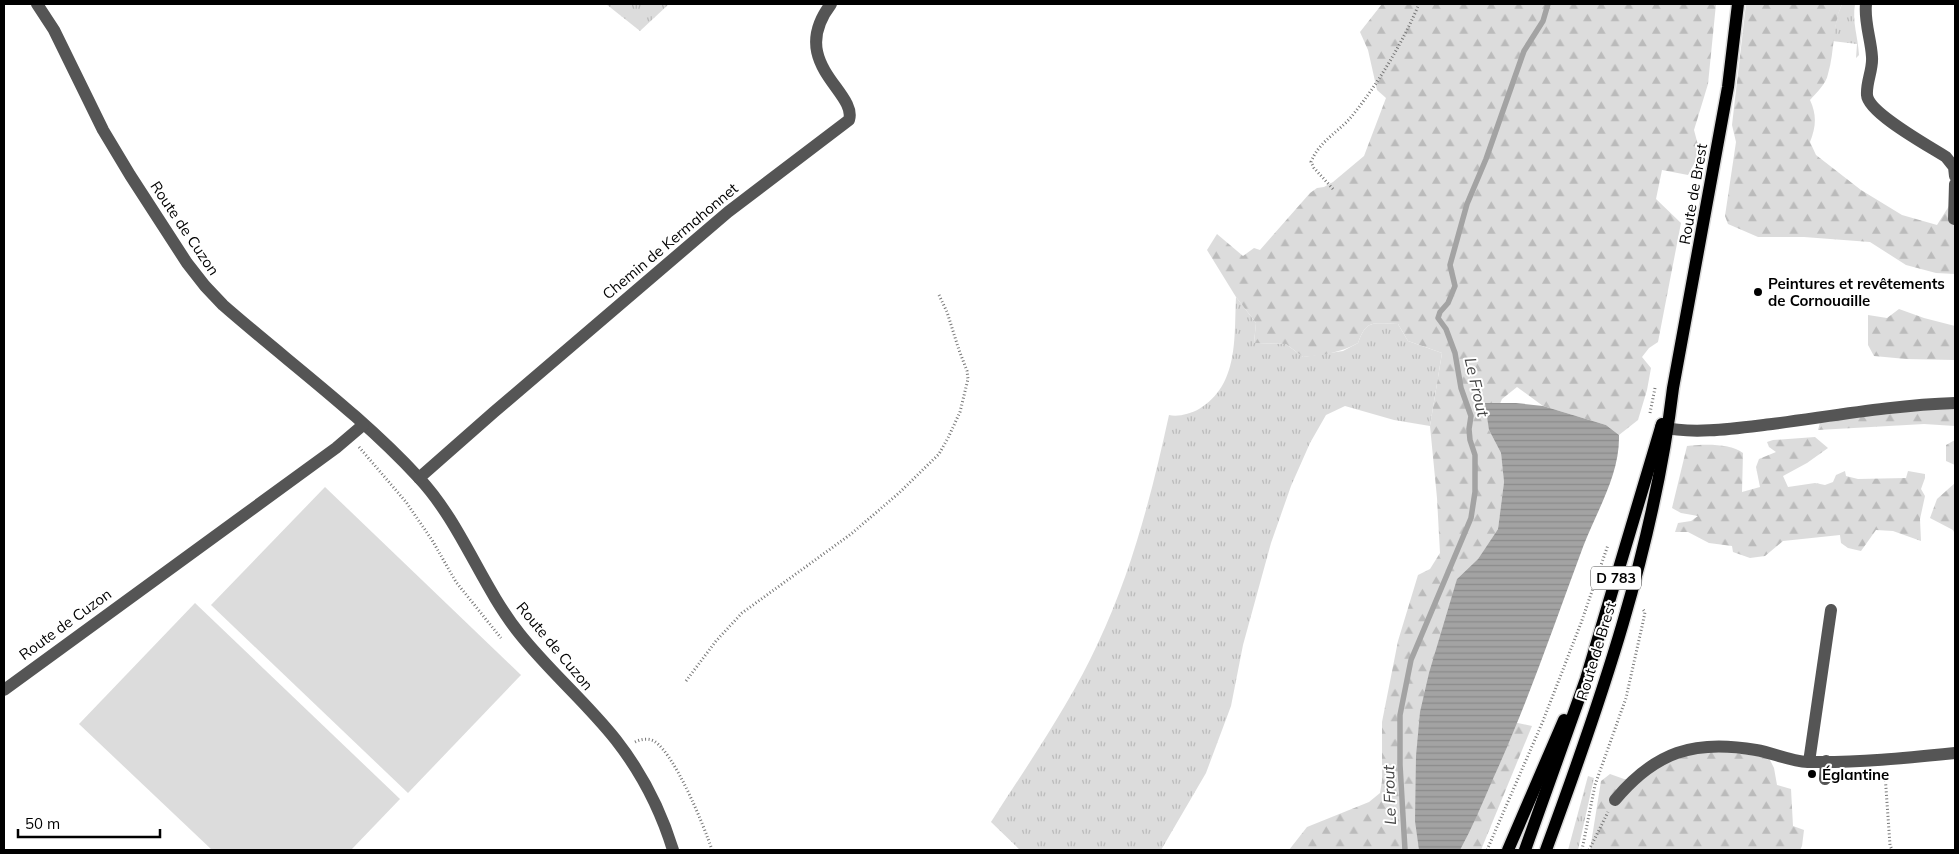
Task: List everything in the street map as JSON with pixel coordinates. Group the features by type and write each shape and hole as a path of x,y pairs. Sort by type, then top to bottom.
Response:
{"main road":[{"name":"Route de Brest","path":"1525,850 1572,722 1664,428 1728,87 1738,4"},
{"name":"Route de Brest","path":"1546,850 1608,672 1655,495 1664,428"},
{"name":"Route de Brest","path":"1508,850 1600,634"}],"street":[{"name":"Route de Cuzon","path":"37,4 54,30 114,149 168,234 205,286 237,318 364,426 419,478 454,525 513,625 612,735 623,751 642,780 656,807 673,850"},
{"name":"Chemin de Kermahonnet","path":"419,478 728,212 849,120 851,114 849,107 825,73 817,48 817,28 831,4"},
{"path":"1866,4 1867,30 1872,56 1867,94 1868,101 1882,116 1946,157 1954,167 1955,176"},
{"path":"1954,220 1955,184"},
{"path":"1664,428 1706,430 1899,407 1955,403"},
{"name":"Route de Cuzon","path":"4,690 364,426"},
{"path":"1809,762 1831,610"},
{"path":"1615,800 1625,788 1654,765 1672,754 1685,749 1740,748 1757,750 1791,760 1809,762 1885,760 1955,753"},
{"path":"1825,779 1826,762"}],"path":[{"path":"1333,189 1314,168 1311,162 1313,157 1329,136 1351,117 1364,99 1401,41 1419,4"},
{"path":"686,681 716,641 742,613 851,534 899,493 939,454 960,412 968,379 968,371 938,295"},
{"path":"1648,420 1657,381"},
{"path":"364,426 359,448 406,502 432,540 456,582 505,642"},
{"path":"1487,850 1544,721 1610,539"},
{"path":"1582,850 1593,796 1626,698 1643,622 1644,612 1630,591"},
{"path":"623,751 639,740 644,739 653,741 658,745 673,765 692,800 712,850"},
{"path":"1885,772 1890,846 1892,850"},
{"path":"1588,850 1615,800"}],"green space":[{"path":"606,4 669,4 640,31"},
{"path":"1382,4 1716,4 1708,84 1694,130 1698,145 1696,160 1688,175 1662,170 1656,199 1681,223 1658,342 1649,348 1642,357 1651,368 1638,420 1619,435 1606,425 1543,406 1517,387 1502,399 1489,430 1501,453 1504,482 1498,529 1478,559 1457,579 1433,850 1289,850 1307,827 1369,802 1380,793 1382,781 1382,722 1398,641 1418,575 1430,569 1440,553 1430,426 1442,353 1408,341 1398,324 1372,324 1365,329 1358,343 1338,351 1303,357 1286,344 1254,343 1256,323 1236,297 1207,250 1217,234 1243,256 1254,248 1260,250 1310,193 1333,182 1364,156 1386,98 1377,90 1368,50 1360,32"},
{"path":"1746,4 1842,4 1837,21 1827,78 1810,100 1815,121 1810,142 1816,155 1861,190 1902,215 1937,225 1955,200 1955,274 1936,273 1906,265 1870,242 1804,237 1758,237 1728,224 1725,216 1736,142 1732,125"},
{"path":"1842,4 1855,4 1854,11 1859,55 1856,58 1857,44 1832,41"},
{"path":"1236,297 1256,323 1254,343 1286,344 1303,357 1343,351 1358,343 1368,326 1377,323 1398,324 1408,341 1442,353 1430,426 1394,420 1345,406 1326,415 1310,443 1291,486 1271,543 1243,645 1231,706 1206,773 1161,850 1020,850 991,822 1048,734 1074,689 1110,616 1140,531 1169,415 1184,415 1199,409 1212,399 1228,374 1234,344"},
{"path":"1899,309 1955,326 1955,360 1874,356 1868,345 1868,315 1887,318"},
{"path":"1955,406 1955,426 1924,424 1818,430 1821,419"},
{"path":"1815,437 1828,448 1807,463 1783,476 1788,487 1815,483 1825,485 1833,482 1836,475 1845,471 1846,476 1858,479 1906,478 1908,471 1925,474 1921,489 1925,496 1920,519 1921,541 1893,531 1876,530 1861,551 1848,548 1841,543 1840,535 1783,541 1765,556 1750,558 1733,552 1732,546 1709,543 1688,532 1675,532 1678,523 1691,521 1698,516 1681,513 1672,508 1687,446 1724,446 1743,453 1742,492 1760,487 1756,467 1759,459 1776,452 1769,447 1767,442"},
{"path":"1955,440 1955,465 1946,461 1946,445"},
{"path":"1955,483 1955,534 1953,530 1930,518 1937,499"},
{"path":"325,487 521,675 408,793 211,605"},
{"path":"195,603 400,799 351,850 212,850 79,724"},
{"path":"1513,722 1532,726 1481,850 1452,850"},
{"path":"1724,751 1769,758 1774,768 1777,785 1791,789 1793,826 1804,830 1800,850 1590,850 1601,781 1610,774 1624,779 1640,779 1663,762 1687,752"},
{"path":"1588,776 1594,778 1578,850 1568,850"}],"shaded area":[{"path":"1485,403 1516,403 1543,406 1606,425 1619,435 1616,464 1607,492 1583,547 1529,694 1469,833 1460,850 1419,850 1415,821 1416,756 1420,712 1429,673 1457,579 1478,559 1498,529 1504,482 1501,453 1489,430"}],"waterway":[{"name":"Le Frout","path":"1405,850 1400,765 1400,715 1411,660 1471,518 1475,492 1475,455 1469,429 1471,416 1461,388 1455,353 1446,329 1438,318 1440,312 1448,303 1455,286 1450,265 1467,204 1486,159 1524,51 1543,21 1548,4"}],"place":[{"name":"Peintures et revêtements de Cornouaille","path":"1758,292"},
{"name":"Églantine","path":"1812,774"}]}
